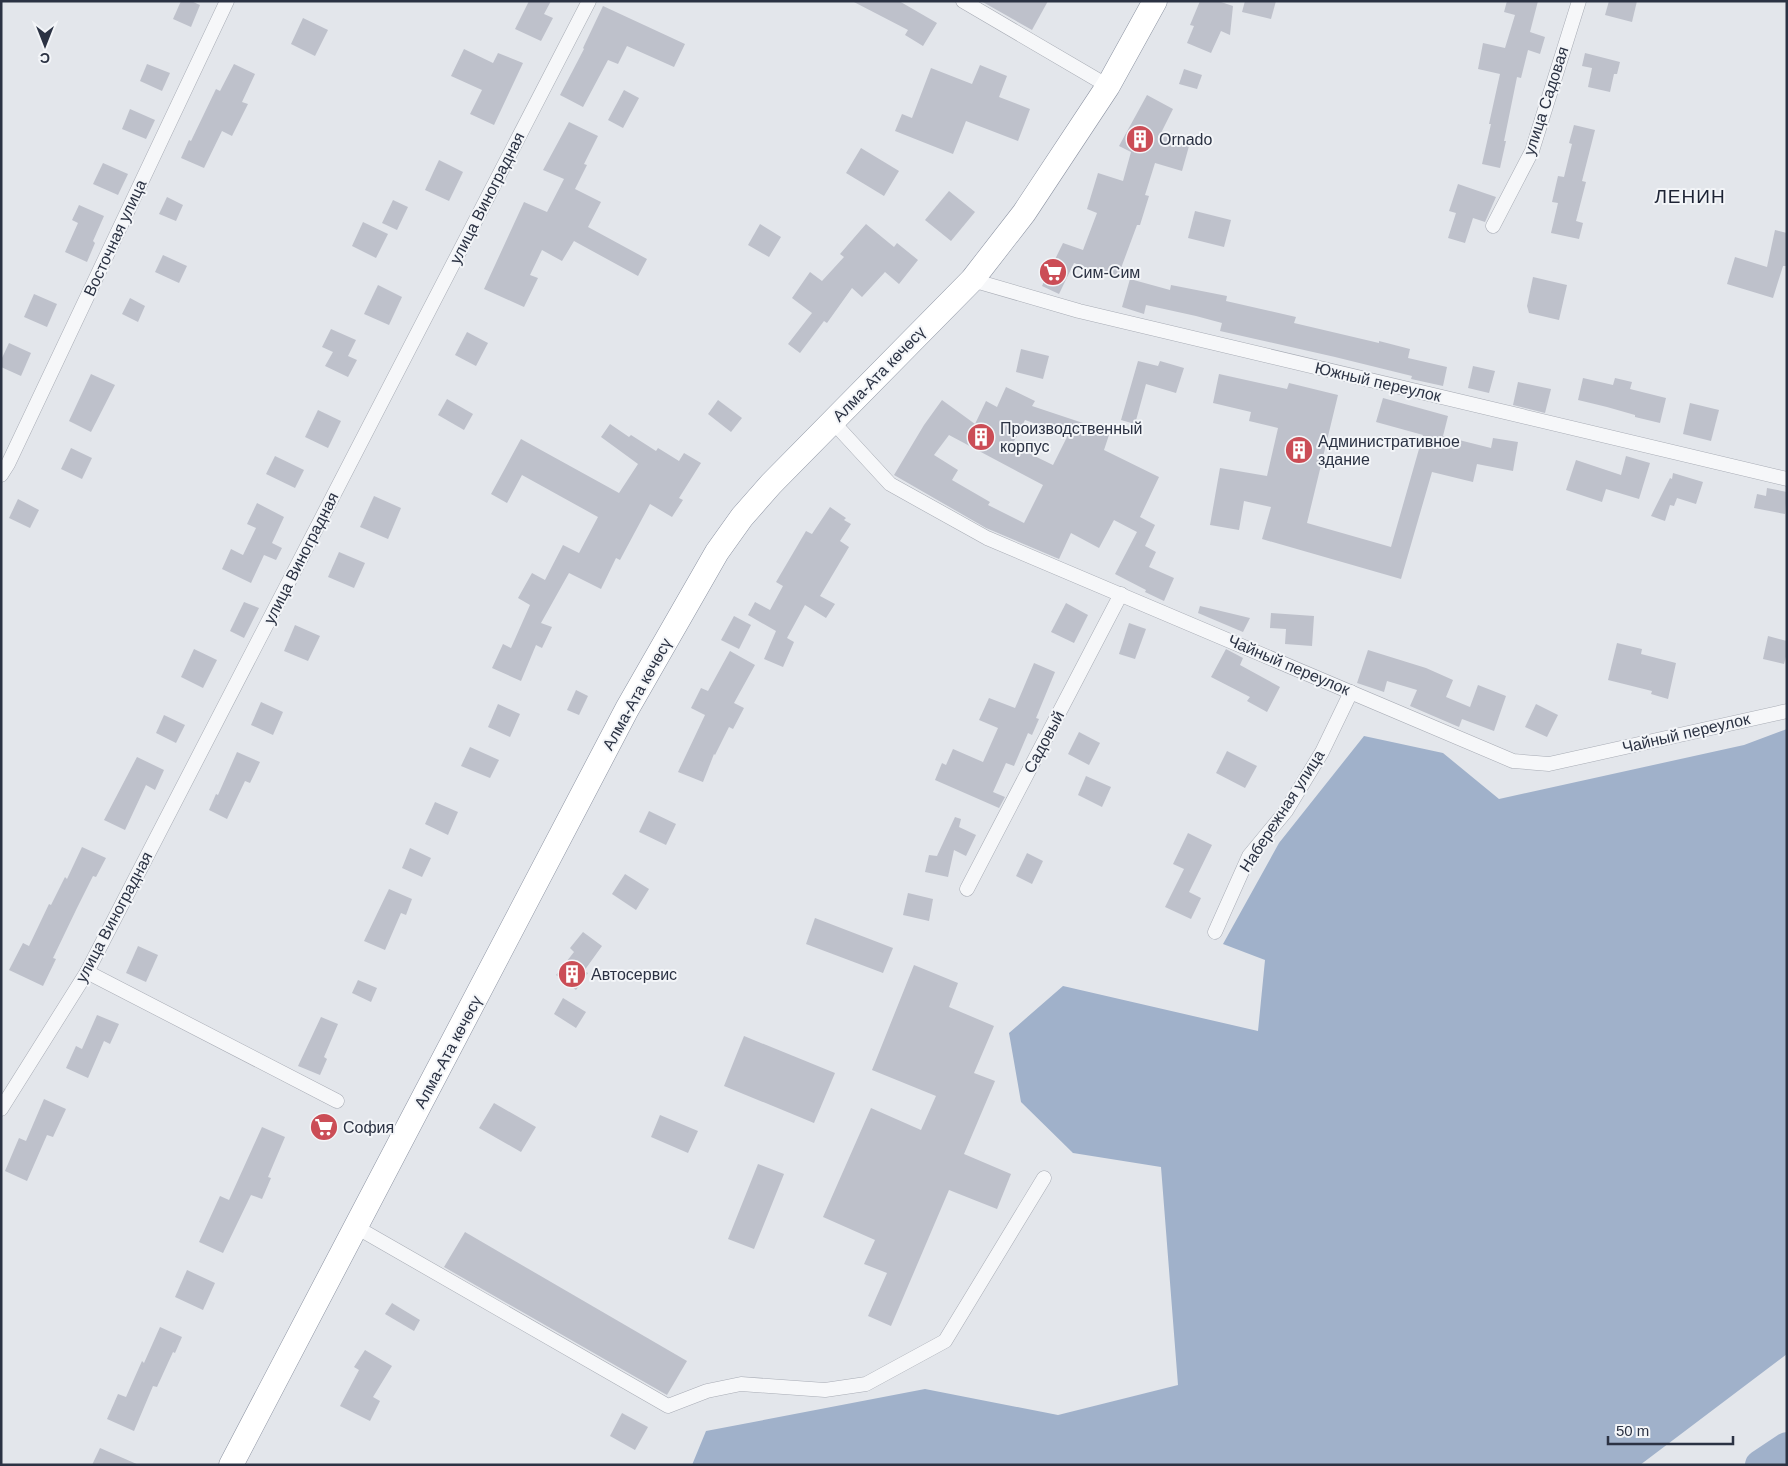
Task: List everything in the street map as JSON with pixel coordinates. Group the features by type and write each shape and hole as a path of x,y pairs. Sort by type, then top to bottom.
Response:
{"highway":[{"name":"Алма-Ата көчөсү","path":"231,1465 628,708 717,552 742,517 771,484 972,280 1024,213 1108,86 1155,1"}],"street":[{"name":"Восточная улица","path":"1,475 227,1"},
{"name":"улица Виноградная","path":"1,1109 86,972 589,1"},
{"path":"963,1 1108,86"},
{"name":"улица Садовая","path":"1493,226 1532,151 1579,1"},
{"name":"Южный переулок","path":"972,280 1088,313 1787,479"},
{"name":"Чайный переулок","path":"832,422 890,484 987,538 1513,760 1549,764 1787,711"},
{"name":"Садовый","path":"967,889 1121,594"},
{"name":"Набережная улица","path":"1214,932 1249,856 1286,811 1322,752 1351,692"},
{"path":"86,972 337,1100"},
{"path":"356,1227 668,1406 707,1391 741,1384 825,1390 866,1384 944,1341 1044,1178"}],"water":[{"path":"1787,729 1787,1354 1640,1465 692,1465 706,1431 925,1389 1058,1415 1178,1385 1161,1167 1073,1153 1021,1102 1009,1033 1063,986 1258,1031 1265,960 1223,944 1279,843 1364,736 1443,753 1499,799 1744,745"}],"building":[{"path":"181,1 191,1 200,5 191,27 173,19"},
{"path":"529,1 551,1 544,14 553,18 541,41 515,29"},
{"path":"852,1 899,1 937,23 923,46 905,35 908,30"},
{"path":"981,1 1048,1 1032,30"},
{"path":"1200,1 1218,1 1233,6 1230,35 1221,31 1211,53 1187,43 1194,26 1190,25"},
{"path":"1245,1 1276,1 1271,19 1242,12"},
{"path":"1507,1 1538,1 1530,32 1545,37 1540,54 1528,50 1521,78 1517,77 1500,168 1482,164 1500,74 1478,69 1483,43 1505,48 1515,15 1504,12"},
{"path":"1609,1 1637,1 1632,22 1605,15"},
{"path":"603,6 685,44 674,67 627,46 618,64 608,60 583,107 560,95 584,49"},
{"path":"303,18 328,30 315,56 291,44"},
{"path":"464,49 493,63 498,53 523,63 494,125 470,114 482,90 451,76"},
{"path":"1585,53 1620,62 1617,74 1614,74 1610,92 1588,87 1592,68 1582,66"},
{"path":"147,64 170,73 162,91 140,81"},
{"path":"234,64 255,74 242,102 248,104 232,136 222,131 204,168 181,158 216,89 220,91"},
{"path":"980,65 1007,76 999,97 1030,109 1018,141 966,121 953,154 895,131 902,114 912,118 931,68 972,84"},
{"path":"1184,69 1202,75 1197,89 1179,84"},
{"path":"624,90 639,98 623,128 608,120"},
{"path":"1147,95 1173,109 1162,131 1191,139 1182,171 1155,163 1145,195 1149,196 1140,225 1137,225 1117,279 1074,263 1059,294 1042,286 1063,243 1083,250 1097,213 1087,209 1098,173 1123,181 1131,152 1119,146"},
{"path":"130,109 155,120 146,139 122,129"},
{"path":"569,122 598,136 584,164 587,165 575,189 601,202 588,227 647,259 638,276 574,241 562,261 542,250 530,275 538,278 524,307 484,289 524,202 547,212 564,179 543,170"},
{"path":"1574,125 1595,130 1582,181 1586,182 1576,221 1583,223 1579,239 1551,233 1558,203 1552,202 1558,176 1564,177 1572,144 1569,143"},
{"path":"861,148 899,171 884,196 846,173"},
{"path":"439,160 463,172 449,201 425,190"},
{"path":"103,163 128,174 118,195 93,184"},
{"path":"1458,184 1496,197 1485,222 1473,218 1465,243 1448,238 1456,213 1449,211"},
{"path":"949,191 975,212 951,241 925,220"},
{"path":"167,197 183,205 176,221 159,214"},
{"path":"393,200 408,207 397,230 382,223"},
{"path":"79,205 104,216 93,241 95,243 87,262 65,252 78,223 72,220"},
{"path":"1195,211 1231,220 1224,247 1188,238"},
{"path":"363,222 388,234 376,258 352,246"},
{"path":"760,224 781,237 769,257 748,245"},
{"path":"866,224 894,247 897,243 918,260 899,284 885,272 862,297 852,288 827,323 824,321 800,353 788,344 812,313 792,298 810,272 822,281 844,257 840,254"},
{"path":"1775,230 1787,233 1787,266 1783,266 1773,298 1727,284 1735,257 1767,267"},
{"path":"163,255 187,266 179,283 155,272"},
{"path":"1533,277 1567,285 1559,320 1529,313 1527,306"},
{"path":"1130,279 1170,290 1171,285 1227,296 1226,301 1296,317 1294,323 1410,349 1408,358 1447,367 1443,386 1411,379 1412,376 1335,357 1220,331 1222,323 1196,316 1146,305 1144,314 1122,307"},
{"path":"378,285 402,297 389,325 364,314"},
{"path":"34,294 57,304 47,327 24,317"},
{"path":"130,298 145,306 138,322 122,314"},
{"path":"331,329 356,340 348,356 357,360 348,377 325,366 333,352 322,347"},
{"path":"467,332 488,343 476,366 455,355"},
{"path":"9,343 31,353 21,376 1,367 1,360"},
{"path":"1021,349 1049,356 1043,379 1016,372"},
{"path":"1138,361 1158,366 1160,361 1184,368 1176,393 1146,384 1135,424 1121,420"},
{"path":"1473,366 1495,371 1489,393 1468,388"},
{"path":"91,374 115,385 91,432 69,421"},
{"path":"1219,374 1287,389 1289,383 1338,395 1307,523 1391,547 1423,435 1376,422 1383,398 1448,416 1443,436 1491,448 1493,438 1518,442 1513,471 1477,464 1473,482 1432,472 1401,579 1262,539 1271,507 1244,501 1239,530 1210,525 1220,468 1267,476 1278,428 1249,421 1251,412 1213,403"},
{"path":"1583,378 1613,385 1615,378 1632,382 1630,389 1666,398 1660,423 1578,400"},
{"path":"1518,382 1551,389 1545,413 1513,405"},
{"path":"1006,387 1035,401 1032,406 1110,432 1104,450 1159,477 1140,517 1155,525 1145,546 1156,552 1149,567 1174,578 1164,601 1115,574 1137,532 1114,520 1099,548 1071,533 1059,559 986,528 894,475 924,425 942,400 975,424 986,401 997,407","holes":["1025,420 1068,435 1053,465 1012,445","949,435 1043,485 1024,523 988,505 990,502 952,480 958,470 934,455"]},
{"path":"447,399 473,414 464,430 438,415"},
{"path":"718,400 742,418 731,432 708,414"},
{"path":"1690,403 1719,410 1711,441 1683,434"},
{"path":"318,410 341,421 328,448 305,437"},
{"path":"610,424 629,437 631,435 656,451 658,448 679,461 684,453 701,463 679,498 683,500 672,517 650,504 620,560 616,558 601,589 569,573 541,623 552,627 542,648 536,645 521,681 492,668 503,644 511,648 530,605 518,598 532,573 545,580 563,545 579,553 598,517 522,475 507,503 491,494 521,439 619,493 638,464 601,437"},
{"path":"71,448 92,458 82,479 61,469"},
{"path":"275,456 304,470 295,488 266,474"},
{"path":"1626,456 1650,463 1639,499 1606,489 1602,502 1566,490 1576,460 1621,475"},
{"path":"1673,473 1703,482 1696,504 1677,498 1674,506 1670,505 1665,521 1651,516 1670,478 1672,479"},
{"path":"1767,488 1787,492 1785,514 1754,508 1757,494 1766,496"},
{"path":"374,496 401,508 388,539 360,527"},
{"path":"18,499 39,510 30,528 9,518"},
{"path":"257,503 284,517 272,543 282,548 276,560 264,555 251,583 222,569 231,549 243,555 256,528 247,524"},
{"path":"830,507 846,518 844,520 851,524 840,541 849,547 820,596 835,604 826,618 805,605 787,638 794,642 783,667 764,659 776,631 748,615 755,602 770,610 783,586 776,582 806,531 812,534"},
{"path":"339,552 365,563 354,588 328,577"},
{"path":"244,602 259,608 244,638 230,631"},
{"path":"1066,603 1088,615 1074,643 1051,632"},
{"path":"1200,606 1250,618 1243,632 1198,613"},
{"path":"1271,613 1314,616 1312,646 1285,644 1286,629 1270,628"},
{"path":"734,616 751,625 739,649 721,640"},
{"path":"1129,623 1146,629 1135,659 1119,654"},
{"path":"295,625 320,636 308,661 284,651"},
{"path":"1768,636 1787,641 1787,653 1784,664 1763,659"},
{"path":"1617,643 1642,649 1641,654 1676,663 1668,699 1651,694 1652,691 1608,680"},
{"path":"194,649 217,660 203,688 181,677"},
{"path":"1226,649 1243,658 1240,665 1280,687 1267,712 1247,701 1250,697 1211,677"},
{"path":"1368,650 1426,668 1453,680 1446,697 1470,707 1478,685 1506,696 1494,731 1462,719 1459,727 1410,706 1417,690 1387,681 1384,692 1357,683"},
{"path":"730,651 755,665 734,703 744,708 733,729 729,727 714,754 703,782 678,772 705,715 691,708 701,688 708,691"},
{"path":"1034,663 1055,672 1036,718 1039,719 1032,735 1028,733 1014,766 1006,763 993,792 1005,797 999,808 935,780 942,763 946,765 953,749 983,762 998,728 979,720 989,698 1015,708"},
{"path":"576,690 588,696 579,715 567,710"},
{"path":"261,702 283,712 273,735 251,725"},
{"path":"498,704 520,714 510,737 488,727"},
{"path":"1536,704 1558,715 1547,737 1525,727"},
{"path":"164,715 185,725 176,743 156,733"},
{"path":"1079,732 1100,743 1089,765 1068,754"},
{"path":"470,747 499,760 490,778 461,766"},
{"path":"1227,751 1257,766 1245,788 1216,773"},
{"path":"237,752 260,762 250,783 245,781 227,819 209,810 216,794 218,795"},
{"path":"137,757 164,770 155,790 146,785 125,830 104,820"},
{"path":"1086,776 1111,787 1102,807 1078,795"},
{"path":"435,802 458,812 448,835 425,824"},
{"path":"649,811 676,824 666,845 639,832"},
{"path":"955,817 961,819 959,827 976,835 966,856 954,850 948,877 925,872 929,855 937,856"},
{"path":"1188,833 1212,845 1189,892 1201,898 1191,919 1165,907 1184,869 1173,864"},
{"path":"82,847 106,858 96,877 93,876 77,908 53,958 56,959 43,986 9,970 23,943 29,946 49,904 51,905 65,877 67,879"},
{"path":"410,848 431,858 422,877 402,868"},
{"path":"1027,853 1043,861 1032,884 1016,876"},
{"path":"625,874 649,889 636,910 612,894"},
{"path":"389,889 412,899 406,915 401,913 385,950 364,941"},
{"path":"908,893 933,899 929,921 903,915"},
{"path":"815,918 893,948 883,973 806,944"},
{"path":"583,932 602,946 584,971 588,973 576,990 556,975 574,952 570,948"},
{"path":"138,946 158,955 146,982 126,973"},
{"path":"914,965 958,983 949,1007 994,1026 974,1073 995,1081 964,1154 1011,1174 997,1209 949,1190 891,1326 868,1316 887,1273 864,1264 875,1240 823,1217 871,1108 921,1130 936,1096 872,1070"},
{"path":"358,980 377,988 371,1002 352,993"},
{"path":"563,998 586,1012 576,1028 554,1014"},
{"path":"97,1015 119,1024 110,1044 104,1041 88,1078 66,1068 76,1046 82,1049"},
{"path":"321,1017 338,1024 324,1057 327,1059 320,1075 298,1066"},
{"path":"744,1036 835,1073 814,1123 724,1086"},
{"path":"44,1099 66,1109 53,1137 47,1135 27,1181 5,1171 19,1138 26,1141"},
{"path":"494,1103 536,1127 521,1152 479,1128"},
{"path":"660,1115 698,1131 688,1153 651,1137"},
{"path":"262,1127 285,1137 268,1177 271,1178 262,1199 251,1195 223,1253 199,1242 220,1196 229,1200"},
{"path":"758,1164 784,1174 754,1249 728,1239"},
{"path":"465,1232 687,1361 667,1395 444,1267"},
{"path":"187,1270 215,1283 203,1310 175,1297"},
{"path":"392,1303 420,1320 414,1331 385,1314"},
{"path":"160,1327 182,1337 157,1387 153,1386 134,1431 107,1419 118,1394 126,1397"},
{"path":"365,1350 392,1366 373,1397 380,1401 370,1421 340,1406 359,1370 354,1367"},
{"path":"622,1413 648,1427 635,1450 610,1436"},
{"path":"100,1448 139,1465 92,1465"}],"waterway":[{"path":"1760,1465 1787,1447"}],"place":[{"name":"Ornado","path":"1140,139"},
{"name":"Сим-Сим","path":"1053,272"},
{"name":"Производственный корпус","path":"981,437"},
{"name":"Административное здание","path":"1299,450"},
{"name":"Автосервис","path":"572,974"},
{"name":"София","path":"324,1127"}],"district":[{"name":"ЛЕНИН","path":"1690,196"}]}
